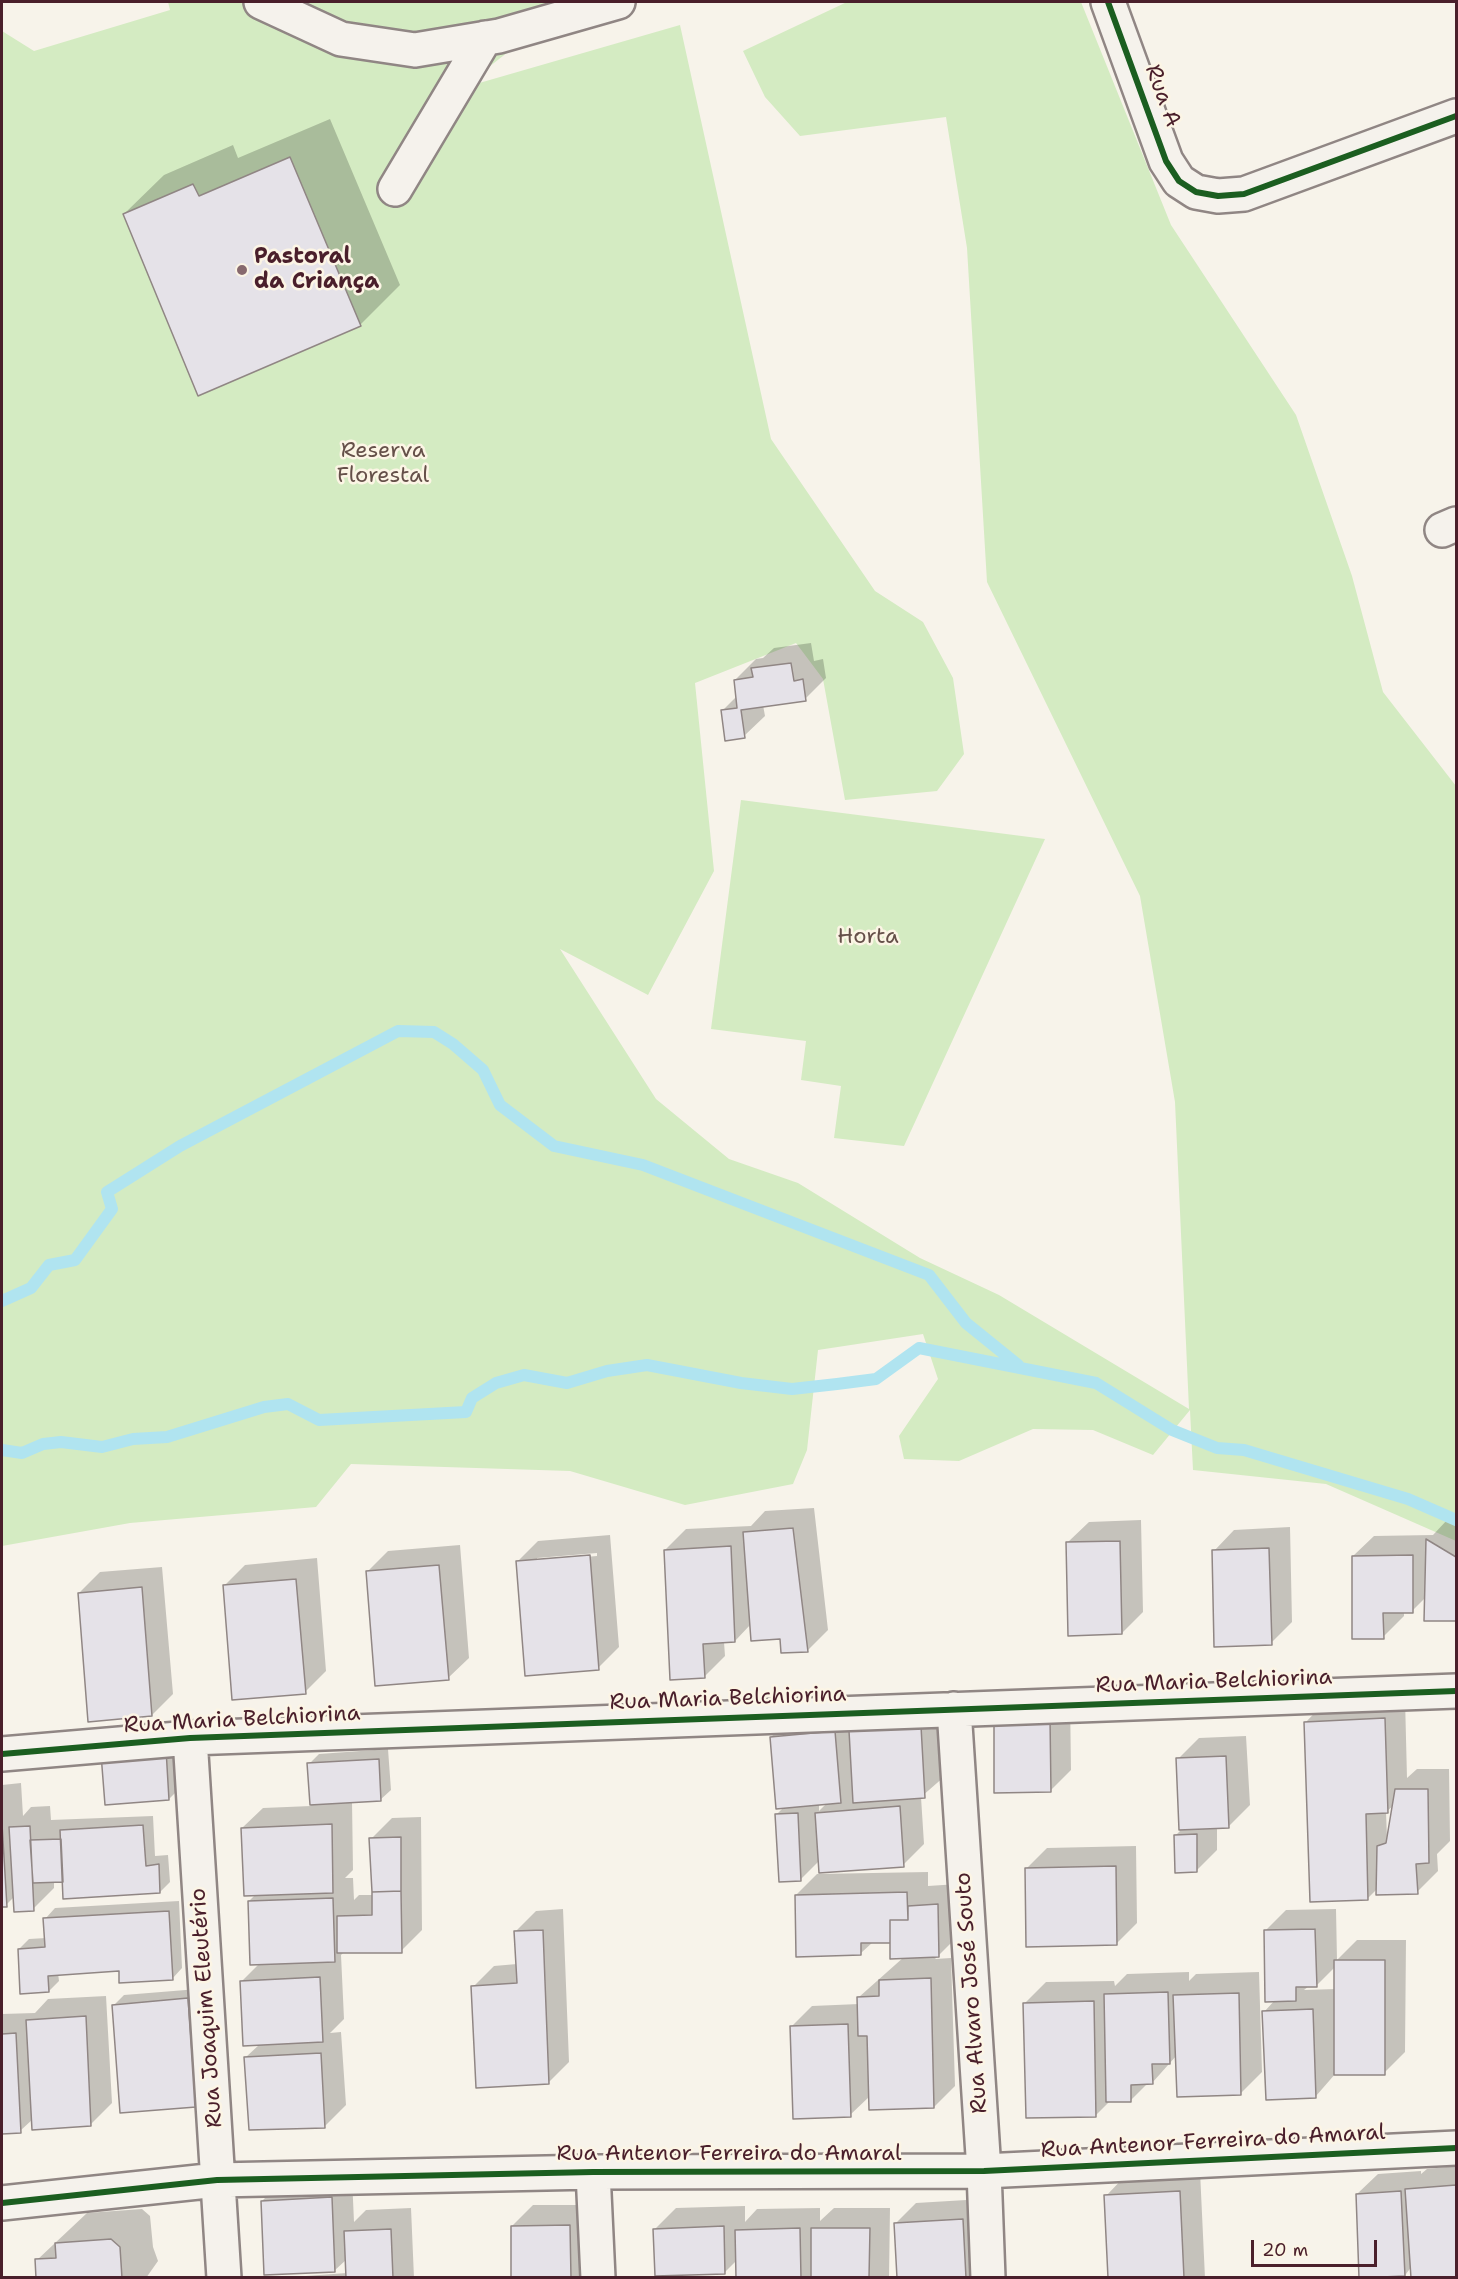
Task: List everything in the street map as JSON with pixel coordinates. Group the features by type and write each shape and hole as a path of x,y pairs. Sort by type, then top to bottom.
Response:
{"street":[{"path":"261,2 341,39 415,50 485,38 618,2"},
{"name":"Rua A","path":"1108,2 1166,161 1179,181 1196,192 1218,196 1244,194 1456,116"},
{"path":"395,189 485,38"},
{"name":"Rua Maria Belchiorina","path":"2,1755 190,1738 1456,1691"},
{"name":"Rua Alvaro José Souto","path":"954,1709 984,2171 988,2277"},
{"name":"Rua Joaquim Eleutério","path":"190,1738 224,2277"},
{"name":"Rua Antenor Ferreira do Amaral","path":"2,2203 218,2180 593,2172 984,2171 1456,2148"},
{"path":"593,2172 598,2277"}],"green space":[{"name":"Reserva Florestal","path":"168,2 572,2 462,88 680,25 771,439 875,591 923,622 953,678 964,754 937,791 845,800 823,679 796,643 695,683 714,871 648,995 560,949 656,1099 729,1159 798,1183 920,1258 999,1295 1189,1409 1175,1102 1140,896 987,582 967,248 946,117 800,136 765,97 743,51 847,2 1081,2 1171,225 1296,415 1352,576 1383,692 1456,786 1456,1541 1326,1484 1193,1470 1190,1410 1153,1455 1093,1430 1033,1429 959,1461 904,1459 899,1436 938,1379 923,1334 818,1350 807,1450 793,1484 685,1505 570,1471 351,1464 316,1507 130,1523 2,1546 2,31 34,51 170,10"},
{"name":"Horta","path":"741,800 1045,839 904,1146 834,1138 841,1086 801,1080 806,1041 711,1029"}],"building":[{"name":"Pastoral da Criança","path":"290,157 361,326 198,396 123,214 193,184 199,196"},
{"path":"791,663 794,681 803,679 806,701 741,710 745,738 725,741 721,710 737,708 734,680 753,677 751,668"},
{"path":"793,1528 808,1652 781,1653 780,1639 751,1641 743,1532"},
{"path":"1426,1539 1456,1557 1456,1621 1424,1621"},
{"path":"1120,1541 1122,1634 1068,1636 1066,1542"},
{"path":"731,1546 735,1642 703,1644 705,1678 670,1680 664,1550"},
{"path":"1269,1548 1272,1645 1214,1647 1212,1550"},
{"path":"590,1555 599,1670 525,1676 516,1561"},
{"path":"1413,1555 1413,1613 1383,1613 1384,1639 1352,1639 1352,1556"},
{"path":"439,1565 449,1680 375,1686 366,1571"},
{"path":"296,1579 306,1694 232,1700 223,1585"},
{"path":"142,1587 152,1716 88,1722 78,1593"},
{"path":"994,1718 1050,1718 1051,1792 994,1793"},
{"path":"1385,1718 1388,1813 1366,1814 1368,1900 1310,1902 1304,1722"},
{"path":"921,1726 925,1798 853,1803 849,1731"},
{"path":"835,1731 841,1803 776,1809 770,1737"},
{"path":"166,1749 169,1800 105,1805 101,1754"},
{"path":"1226,1756 1229,1828 1179,1830 1176,1758"},
{"path":"379,1759 381,1801 310,1805 307,1763"},
{"path":"1395,1789 1428,1789 1429,1863 1416,1864 1418,1894 1376,1895 1377,1846 1386,1843"},
{"path":"900,1806 904,1867 819,1873 815,1813"},
{"path":"798,1813 801,1881 779,1882 775,1814"},
{"path":"2,1824 7,1907 2,1907"},
{"path":"332,1824 333,1893 244,1896 241,1828"},
{"path":"143,1825 146,1866 159,1864 160,1893 63,1899 60,1830"},
{"path":"30,1826 34,1911 14,1912 9,1827"},
{"path":"1197,1834 1197,1872 1175,1873 1174,1835"},
{"path":"401,1837 401,1891 372,1892 369,1838"},
{"path":"61,1839 63,1882 33,1883 30,1840"},
{"path":"1116,1866 1117,1945 1026,1947 1025,1868"},
{"path":"401,1891 402,1953 337,1953 337,1916 372,1915 372,1892"},
{"path":"907,1892 908,1920 890,1920 890,1943 861,1943 861,1955 796,1957 795,1895"},
{"path":"333,1898 335,1962 250,1965 248,1901"},
{"path":"938,1904 939,1957 890,1959 890,1920 908,1920 908,1906"},
{"path":"169,1911 173,1980 119,1983 119,1971 48,1976 49,1992 20,1994 18,1949 45,1947 43,1918"},
{"path":"1315,1929 1317,1987 1296,1987 1296,2001 1265,2002 1264,1930"},
{"path":"543,1930 549,2084 476,2088 471,1986 517,1983 514,1931"},
{"path":"1334,1960 1385,1960 1385,2075 1334,2075"},
{"path":"320,1977 323,2042 243,2046 240,1981"},
{"path":"931,1978 934,2108 869,2110 867,2036 858,2036 857,1997 879,1996 879,1980"},
{"path":"1168,1992 1170,2064 1152,2064 1153,2084 1131,2085 1131,2102 1106,2102 1104,1994"},
{"path":"1239,1993 1241,2095 1177,2097 1173,1995"},
{"path":"188,1998 196,2107 120,2113 112,2005"},
{"path":"1094,2001 1096,2117 1026,2118 1023,2003"},
{"path":"1313,2009 1316,2098 1266,2100 1262,2011"},
{"path":"86,2016 91,2126 32,2130 26,2020"},
{"path":"848,2024 851,2117 793,2119 790,2026"},
{"path":"16,2033 21,2133 2,2134 2,2034"},
{"path":"321,2053 325,2128 249,2130 244,2057"},
{"path":"1456,2185 1456,2278 1411,2278 1405,2189"},
{"path":"1180,2191 1184,2278 1108,2278 1104,2195"},
{"path":"1401,2191 1405,2276 1359,2278 1356,2194"},
{"path":"332,2197 335,2272 264,2275 261,2201"},
{"path":"963,2219 966,2278 897,2278 894,2223"},
{"path":"570,2225 571,2278 511,2278 511,2226"},
{"path":"724,2226 725,2274 655,2276 653,2229"},
{"path":"800,2228 801,2278 736,2278 735,2230"},
{"path":"811,2228 870,2228 869,2278 811,2278"},
{"path":"391,2229 393,2278 346,2278 344,2231"},
{"path":"111,2239 120,2247 122,2278 36,2278 35,2259 56,2258 55,2243"}],"waterway":[{"path":"2,1301 31,1288 49,1265 75,1260 112,1209 107,1192 180,1146 398,1031 434,1032 453,1044 483,1070 500,1105 554,1146 643,1165 929,1275 966,1323 1018,1365"},
{"path":"2,1450 22,1453 43,1444 61,1442 102,1447 133,1439 167,1437 264,1407 288,1404 319,1420 466,1412 472,1398 496,1383 524,1375 567,1383 607,1371 647,1365 741,1383 792,1389 837,1384 876,1379 919,1348 1096,1383 1172,1430 1217,1448 1244,1450 1408,1499 1456,1520"}],"cycle path":[{"path":"1108,2 1166,161 1179,181 1196,192 1218,196 1244,194 1456,116"},
{"path":"2,1754 190,1738 1456,1691"},
{"path":"2,2203 217,2180 593,2172 984,2171 1456,2148"}],"place":[{"name":"Pastoral da Criança","path":"242,270"}]}
